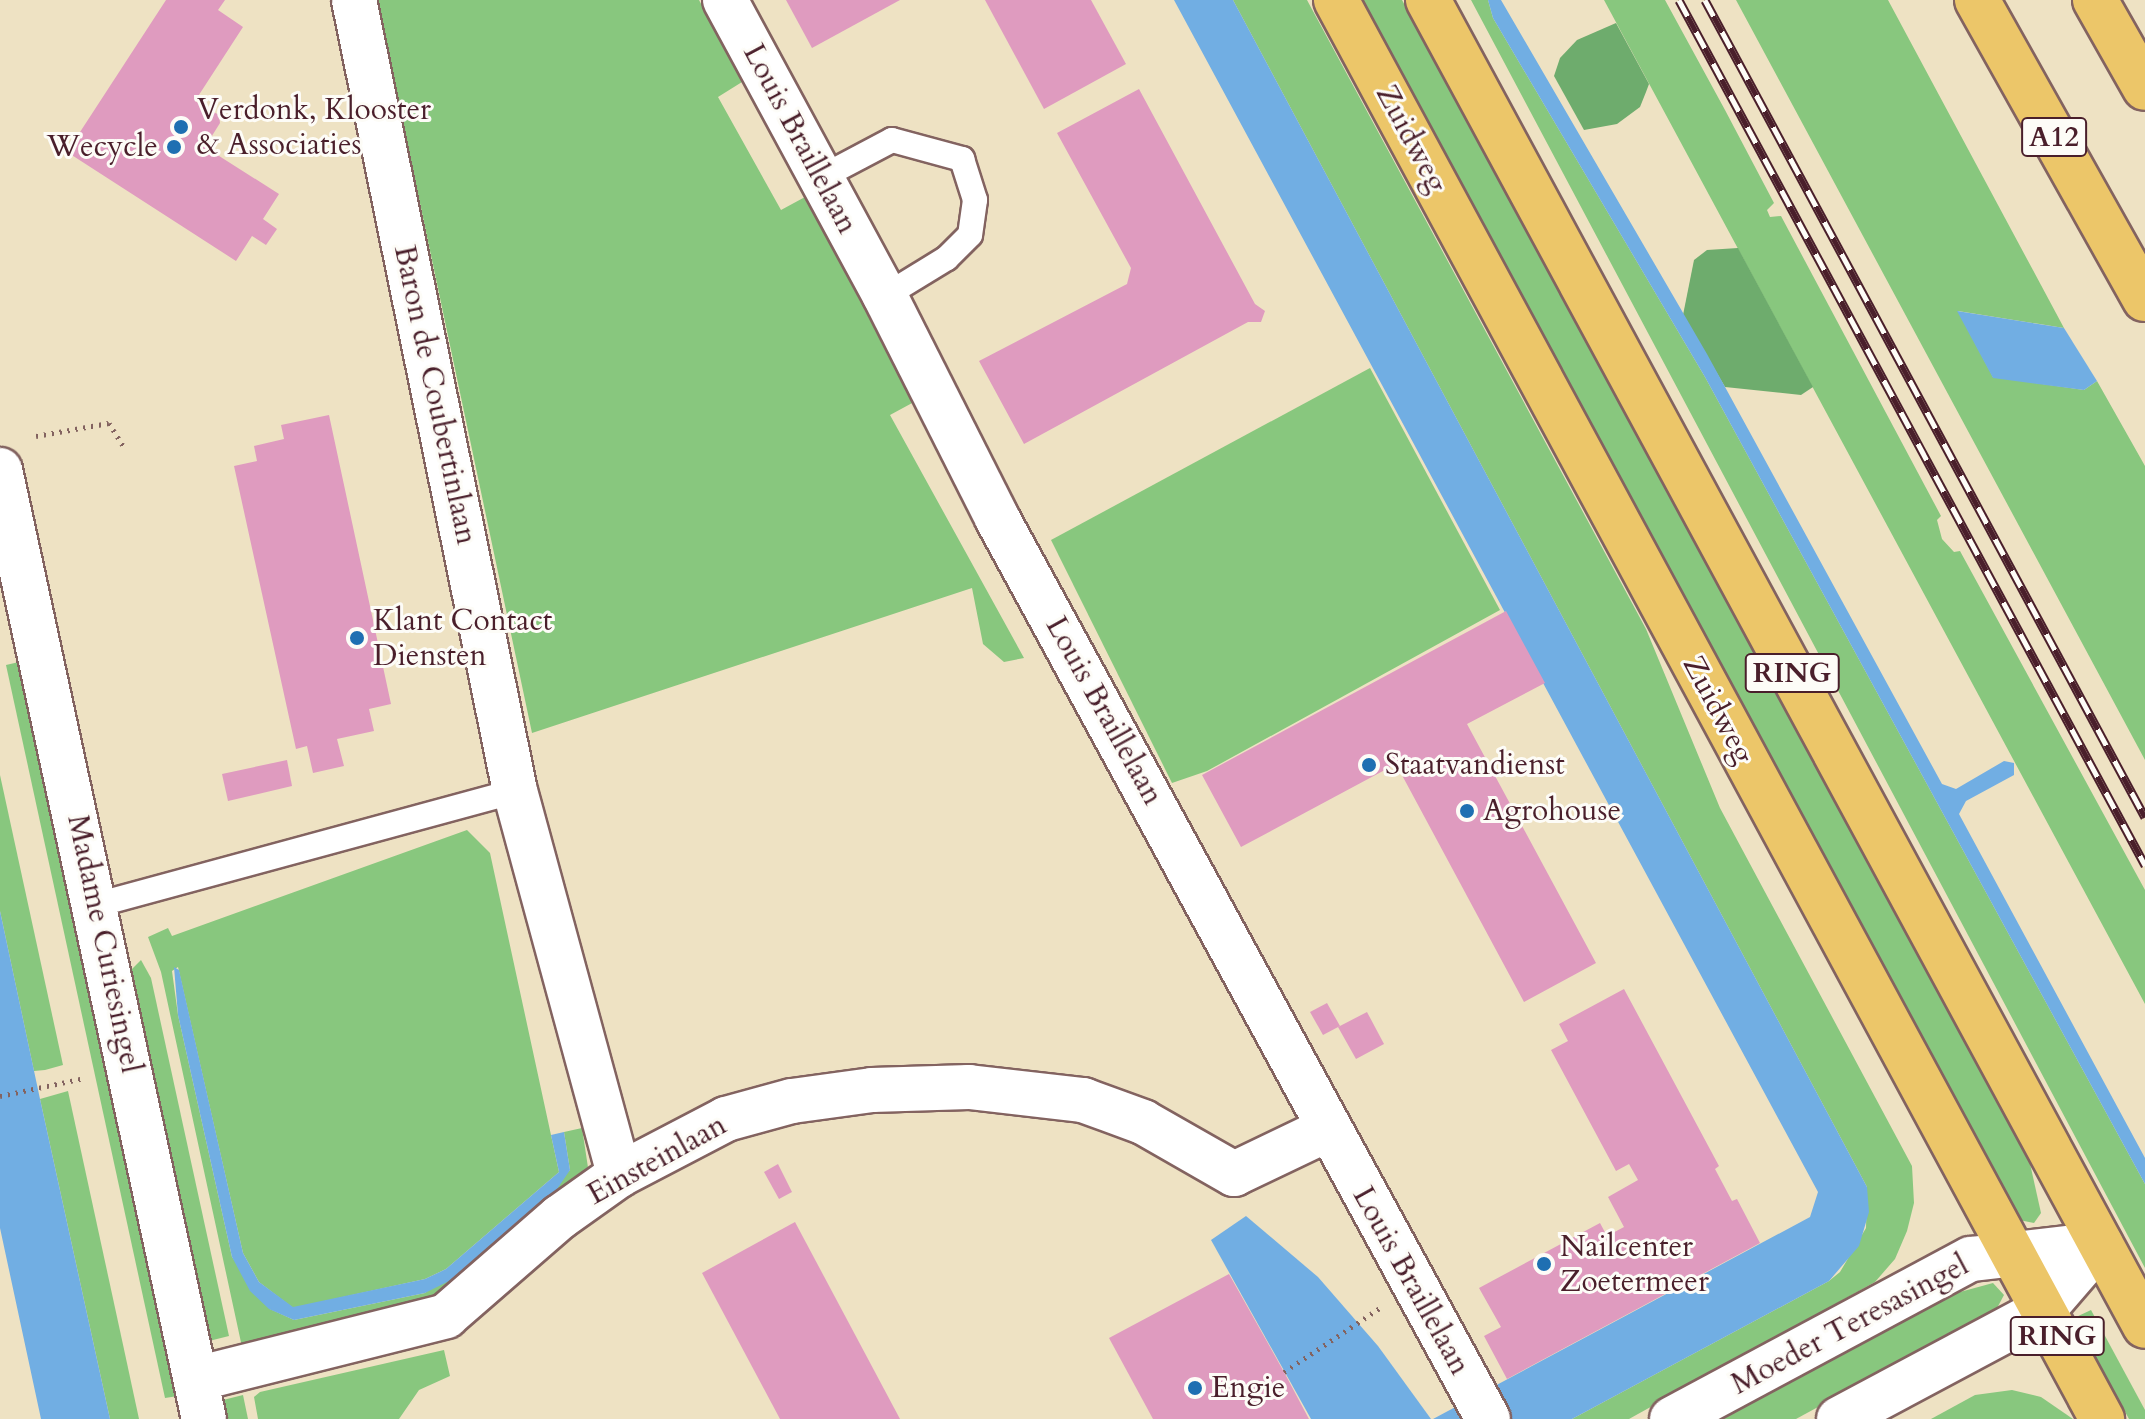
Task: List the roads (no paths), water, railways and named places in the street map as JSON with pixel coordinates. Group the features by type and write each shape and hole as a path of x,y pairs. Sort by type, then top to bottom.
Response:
{"main road":[{"name":"Zuidweg","path":"1336,0 2102,1419"},
{"name":"RING","path":"1428,0 2145,1326"},
{"name":"A12","path":"1977,0 2145,299"},
{"path":"2095,0 2145,88"}],"street":[{"name":"Baron de Coubertinlaan","path":"354,0 515,791 619,1175"},
{"name":"Louis Braillelaan","path":"725,0 885,296 997,518 1082,667 1412,1286 1478,1402"},
{"name":"Madame Curiesingel","path":"0,470 9,556 96,905 200,1399"},
{"name":"Einsteinlaan","path":"200,1399 446,1316 560,1217 619,1175 726,1119 792,1101 872,1090 969,1087 1083,1100 1143,1122 1234,1174 1328,1129"},
{"name":"Moeder Teresasingel","path":"1672,1419 1971,1259 2100,1244"},
{"path":"1839,1419 2043,1310 2100,1244"}],"lane":[{"path":"822,177 892,140 962,159 975,200 970,235 947,258 885,296"},
{"path":"96,905 515,791"}],"water":[{"path":"1174,0 1233,0 1867,1187 1869,1212 1859,1246 1829,1281 1572,1419 1433,1419 1810,1217 1818,1192"},
{"path":"1488,0 1501,0 1707,354 1942,784 1956,789 2004,761 2014,763 2014,775 1966,801 1959,814 2145,1158 2145,1184 1705,377 1493,18"},
{"path":"1957,311 2064,328 2097,381 2084,390 1993,378"},
{"path":"0,911 110,1419 41,1419 0,1228"},
{"path":"174,967 179,970 243,1253 259,1282 293,1307 425,1279 446,1269 559,1172 551,1135 564,1132 570,1170 551,1198 457,1277 425,1293 294,1320 269,1309 250,1291 232,1257 178,1015"},
{"path":"1246,1216 1318,1277 1378,1346 1431,1419 1311,1419 1211,1240"}],"railway":[{"path":"1679,0 2145,865"},
{"path":"1705,0 2145,817"}],"place":[{"name":"Verdonk, Klooster & Associaties","path":"181,127"},
{"name":"Wecycle","path":"174,147"},
{"name":"Klant Contact Diensten","path":"357,638"},
{"name":"Staatvandienst","path":"1369,765"},
{"name":"Agrohouse","path":"1467,811"},
{"name":"Nailcenter Zoetermeer","path":"1544,1264"},
{"name":"Engie","path":"1195,1388"}]}
